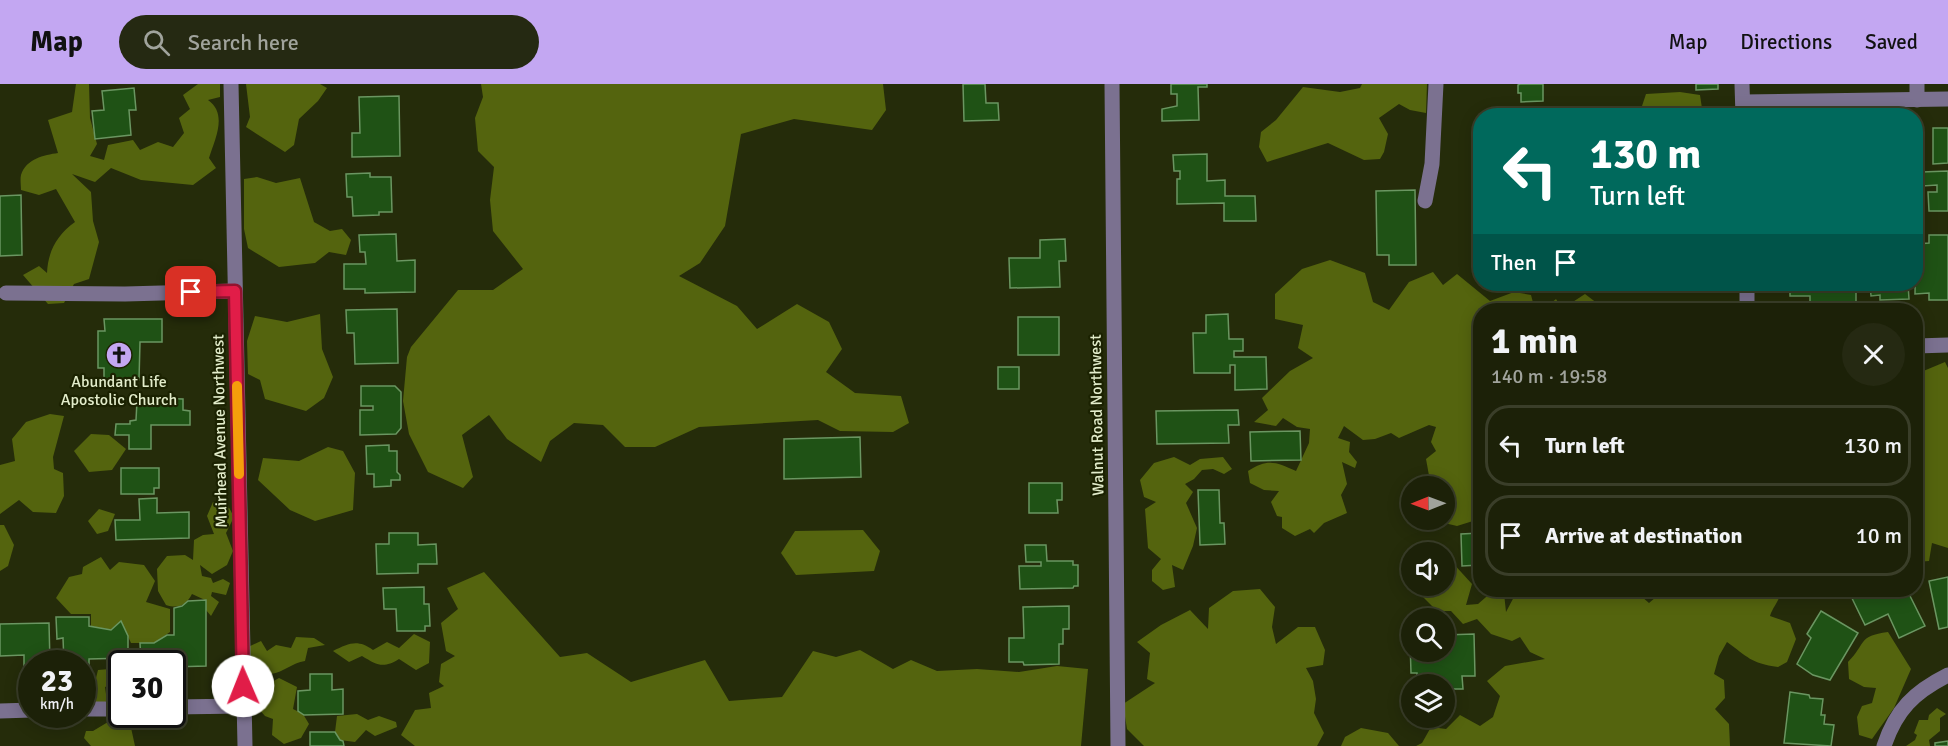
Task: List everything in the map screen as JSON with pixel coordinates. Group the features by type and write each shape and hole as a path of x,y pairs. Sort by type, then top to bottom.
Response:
{"street":[{"name":"Muirhead Avenue Northwest","path":"231,84 245,746"},
{"name":"Walnut Road Northwest","path":"1112,84 1118,746"},
{"path":"1425,201 1432,164 1436,84"},
{"path":"1742,84 1743,108"},
{"path":"1753,108 1917,92 1948,99"},
{"path":"6,293 125,294 235,291"},
{"path":"1923,346 1948,345"},
{"path":"1884,746 1903,707 1925,687 1948,675"},
{"path":"186,707 244,706"},
{"path":"0,711 18,711"}],"green space":[{"path":"76,84 89,84 90,118 97,144 90,156 104,160 108,145 133,140 140,150 158,142 173,147 184,133 179,118 190,109 183,95 198,84 220,84 220,97 208,100 214,106 219,119 217,135 209,158 216,168 193,185 141,180 111,168 95,182 72,174 91,192 93,221 99,242 89,279 74,284 64,303 48,304 23,275 39,266 47,273 49,258 55,244 63,232 75,222 56,189 39,195 21,190 21,177 23,170 31,162 58,153 48,120 72,112"},
{"path":"246,84 320,84 327,88 318,101 299,119 294,145 285,152 246,127 250,117"},
{"path":"481,84 883,84 886,110 872,130 794,119 741,134 725,226 700,263 679,276 737,306 757,329 797,304 829,322 842,349 826,372 855,393 901,396 909,423 893,432 840,431 818,420 699,427 655,447 625,447 603,425 574,423 550,441 541,462 507,439 489,415 462,435 473,477 463,488 428,472 409,434 403,401 407,357 411,347 458,290 493,290 523,269 493,231 490,200 494,167 478,151 475,118 483,97"},
{"path":"1362,84 1427,84 1426,113 1410,110 1399,104 1379,118 1388,134 1380,159 1364,160 1328,143 1267,162 1259,147 1261,132 1276,120 1303,87 1340,92 1360,88"},
{"path":"1680,92 1700,95 1702,108 1641,108 1646,94"},
{"path":"257,177 276,183 300,178 314,222 330,231 342,229 351,240 346,255 329,252 315,263 279,267 248,248 244,229 244,179"},
{"path":"1330,260 1365,273 1373,302 1389,310 1409,282 1433,272 1443,285 1457,274 1473,287 1473,291 1478,291 1490,301 1514,292 1531,295 1533,303 1473,303 1473,521 1455,526 1455,476 1429,476 1426,459 1436,451 1431,442 1436,427 1429,425 1399,438 1391,433 1375,439 1363,440 1344,426 1338,438 1350,442 1349,452 1357,462 1355,468 1342,462 1347,484 1341,495 1347,513 1324,523 1314,533 1310,529 1295,536 1282,528 1282,517 1277,516 1271,502 1279,491 1264,490 1250,483 1248,471 1261,464 1272,463 1296,471 1309,443 1310,429 1297,427 1283,418 1276,426 1254,422 1268,410 1262,398 1290,371 1313,358 1298,348 1303,325 1275,319 1275,294 1302,269"},
{"path":"1585,294 1597,303 1571,303"},
{"path":"320,314 322,349 333,377 324,398 306,411 265,399 260,380 248,374 247,341 255,316 287,322"},
{"path":"1945,362 1948,368 1948,548 1932,543 1929,561 1923,561 1923,371"},
{"path":"50,414 64,416 53,457 54,469 63,473 64,496 56,513 33,512 19,500 0,514 0,465 15,461 12,439 26,422"},
{"path":"91,434 109,435 126,449 112,470 89,472 74,451"},
{"path":"328,447 343,451 355,473 353,510 315,521 290,510 258,480 263,458 299,461"},
{"path":"1174,457 1190,465 1200,459 1223,457 1232,469 1224,474 1213,469 1202,470 1194,479 1185,484 1193,492 1186,503 1197,528 1193,546 1183,570 1172,565 1175,587 1163,590 1152,581 1152,570 1161,559 1148,548 1145,509 1156,502 1144,497 1140,480 1154,463"},
{"path":"213,502 226,502 234,517 226,533 233,551 227,565 212,574 200,565 202,576 211,578 213,583 223,579 230,583 226,595 212,592 211,596 219,602 211,616 206,610 205,600 192,594 182,605 175,607 166,605 158,591 157,569 167,556 185,555 193,560 194,540 203,535 214,534 207,516"},
{"path":"99,509 115,514 108,531 97,534 88,521"},
{"path":"0,525 4,525 14,545 8,566 0,571"},
{"path":"863,530 880,551 874,571 796,575 781,553 795,531"},
{"path":"101,557 110,570 119,562 144,565 155,581 146,602 170,609 170,632 154,643 131,643 121,621 111,630 91,626 91,614 71,614 56,598 69,577 82,574 83,567"},
{"path":"1455,565 1472,584 1466,605 1478,604 1486,597 1504,597 1506,612 1514,597 1642,597 1649,603 1656,597 1779,597 1770,616 1790,623 1796,639 1787,662 1778,667 1755,661 1727,642 1719,656 1714,674 1724,680 1725,698 1715,709 1729,724 1730,746 1416,746 1422,743 1430,728 1455,728 1455,720 1460,715 1480,726 1493,717 1500,696 1487,681 1505,666 1545,659 1530,652 1520,637 1512,641 1491,634 1477,619 1463,624 1455,615 1455,608 1434,608 1422,596 1455,596"},
{"path":"484,572 560,657 587,653 631,682 705,660 729,701 782,697 813,651 836,657 860,650 893,669 911,660 937,671 977,669 1019,672 1057,666 1088,669 1081,746 415,746 401,735 415,710 431,708 429,693 444,686 439,682 441,664 455,656 446,651 441,623 458,609 447,588"},
{"path":"1260,589 1275,607 1272,627 1276,644 1298,627 1315,627 1325,650 1323,665 1306,668 1313,681 1316,699 1314,713 1324,733 1317,746 1144,746 1127,729 1123,704 1155,683 1147,679 1150,653 1137,642 1161,625 1190,610 1208,629 1209,608 1233,591"},
{"path":"1888,632 1911,669 1894,708 1872,739 1859,735 1857,717 1862,706 1872,703 1876,688 1864,687 1849,679 1848,662 1867,638"},
{"path":"414,634 430,642 429,663 416,670 399,659 380,665 362,656 349,662 333,651 353,643 363,644 373,650 387,642 399,648"},
{"path":"296,637 314,638 325,645 308,648 305,661 276,673 271,674 260,663 249,663 248,647 261,641 267,651 276,645 291,648"},
{"path":"108,669 108,686 105,687 107,701 97,706 96,678 98,670"},
{"path":"279,678 297,687 293,709 303,714 309,724 301,738 284,744 272,735 273,719 265,716 258,708 259,689"},
{"path":"1937,708 1946,714 1940,718 1940,731 1929,740 1930,746 1906,746 1915,740 1917,735 1914,733 1919,720 1928,720 1929,715"},
{"path":"357,714 368,720 379,716 396,722 397,727 375,736 366,730 355,742 340,740 335,732 337,716"},
{"path":"108,722 108,728 131,728 135,746 91,746 84,738 86,731 93,731"},
{"path":"1361,728 1388,733 1399,746 1341,746 1345,737"}],"building":[{"path":"963,84 985,84 986,103 998,103 999,120 964,121"},
{"path":"1171,84 1207,84 1207,87 1198,87 1199,120 1162,121 1162,109 1177,106 1177,94 1171,94"},
{"path":"1520,84 1543,84 1543,101 1521,102 1521,93 1518,93"},
{"path":"1696,84 1718,84 1718,89 1696,90"},
{"path":"134,88 136,110 129,110 131,135 95,139 92,111 104,110 102,91"},
{"path":"399,96 400,156 352,157 352,133 360,133 359,97"},
{"path":"1933,128 1948,128 1948,163 1933,164"},
{"path":"1207,154 1207,181 1225,180 1225,196 1255,196 1256,221 1224,221 1224,203 1177,204 1177,179 1180,179 1180,171 1174,171 1173,155"},
{"path":"1948,171 1948,211 1929,211 1928,192 1937,192 1937,185 1923,186 1923,172"},
{"path":"370,173 370,177 391,177 392,212 353,216 352,197 347,197 346,174"},
{"path":"1415,190 1416,265 1389,265 1389,255 1377,255 1376,191"},
{"path":"21,195 22,255 0,256 0,196"},
{"path":"396,234 397,261 415,260 415,292 365,293 365,289 344,289 344,264 366,264 365,252 360,252 359,235"},
{"path":"1929,235 1948,235 1948,300 1929,300 1929,293 1915,294 1915,291 1923,291 1923,243 1929,243"},
{"path":"1065,239 1066,261 1059,261 1060,287 1010,288 1009,258 1040,258 1040,240"},
{"path":"1790,291 1856,291 1856,303 1810,303 1810,296 1790,296"},
{"path":"1871,291 1908,291 1909,299 1880,300 1880,295 1871,296"},
{"path":"397,309 398,363 355,364 354,333 347,333 346,310"},
{"path":"1228,314 1229,339 1243,339 1243,351 1234,351 1234,357 1266,357 1267,389 1235,390 1235,365 1230,365 1230,373 1194,373 1193,333 1206,333 1206,315"},
{"path":"1018,317 1059,317 1059,355 1018,355"},
{"name":"Abundant Life Apostolic Church","path":"104,319 162,319 162,342 140,342 139,380 104,380 104,368 98,368 98,331 105,331"},
{"path":"998,367 1019,367 1019,389 998,389"},
{"path":"361,386 395,386 401,392 401,428 396,434 360,435 360,410 373,410 373,406 361,406"},
{"path":"152,398 183,399 183,410 190,411 190,425 151,425 151,449 129,449 129,435 115,435 116,424 130,424 130,421 136,420 137,401 152,402"},
{"path":"1238,410 1239,425 1228,425 1229,443 1157,444 1156,411"},
{"path":"1300,431 1301,460 1251,461 1250,432"},
{"path":"860,437 861,477 784,479 784,439"},
{"path":"389,445 389,451 397,451 397,472 400,480 391,480 391,486 374,487 374,474 367,474 366,446"},
{"path":"121,468 159,468 159,488 154,488 154,494 121,494"},
{"path":"1029,483 1062,483 1062,500 1057,500 1058,513 1029,513"},
{"path":"1198,490 1219,490 1220,523 1224,523 1225,544 1200,545"},
{"path":"157,498 157,513 189,512 189,538 116,540 115,520 140,520 139,499"},
{"path":"389,533 418,533 418,545 436,544 437,564 418,564 418,573 377,574 376,544 389,544"},
{"path":"1473,533 1473,565 1462,566 1461,534"},
{"path":"1025,545 1046,545 1047,561 1073,561 1073,565 1078,565 1078,586 1020,589 1019,566 1041,566 1041,562 1026,562"},
{"path":"1948,577 1948,627 1939,629 1929,581"},
{"path":"424,587 424,604 429,604 430,626 425,626 425,631 397,631 396,609 384,609 383,588"},
{"path":"1851,597 1910,597 1925,626 1899,638 1888,614 1865,625"},
{"path":"206,600 206,666 186,667 186,650 140,650 140,643 154,643 167,635 174,635 174,608 188,601"},
{"path":"1069,606 1069,629 1063,629 1063,644 1059,644 1059,664 1024,665 1023,662 1009,662 1009,638 1024,638 1023,607"},
{"path":"1821,611 1858,633 1830,680 1813,675 1797,664 1811,638 1807,634"},
{"path":"56,617 89,617 89,626 111,630 121,621 128,636 128,650 108,650 108,659 96,659 96,650 63,650 63,638 57,639"},
{"path":"49,623 50,650 18,650 18,655 0,656 0,624"},
{"path":"1474,634 1475,676 1462,676 1463,689 1455,689 1455,674 1411,673 1411,662 1455,662 1455,635"},
{"path":"310,674 332,674 332,690 343,689 343,714 304,715 298,711 298,691 310,690"},
{"path":"1790,692 1823,699 1821,715 1825,715 1824,724 1834,725 1831,746 1784,743"},
{"path":"310,732 335,732 343,741 344,746 310,746"},
{"path":"1948,741 1948,746 1935,746 1935,743"}],"slow traffic":[{"path":"237,386 239,474"}],"place":[{"name":"Abundant Life Apostolic Church","path":"119,355"}],"route":[{"path":"191,292 235,291 243,686"}]}
